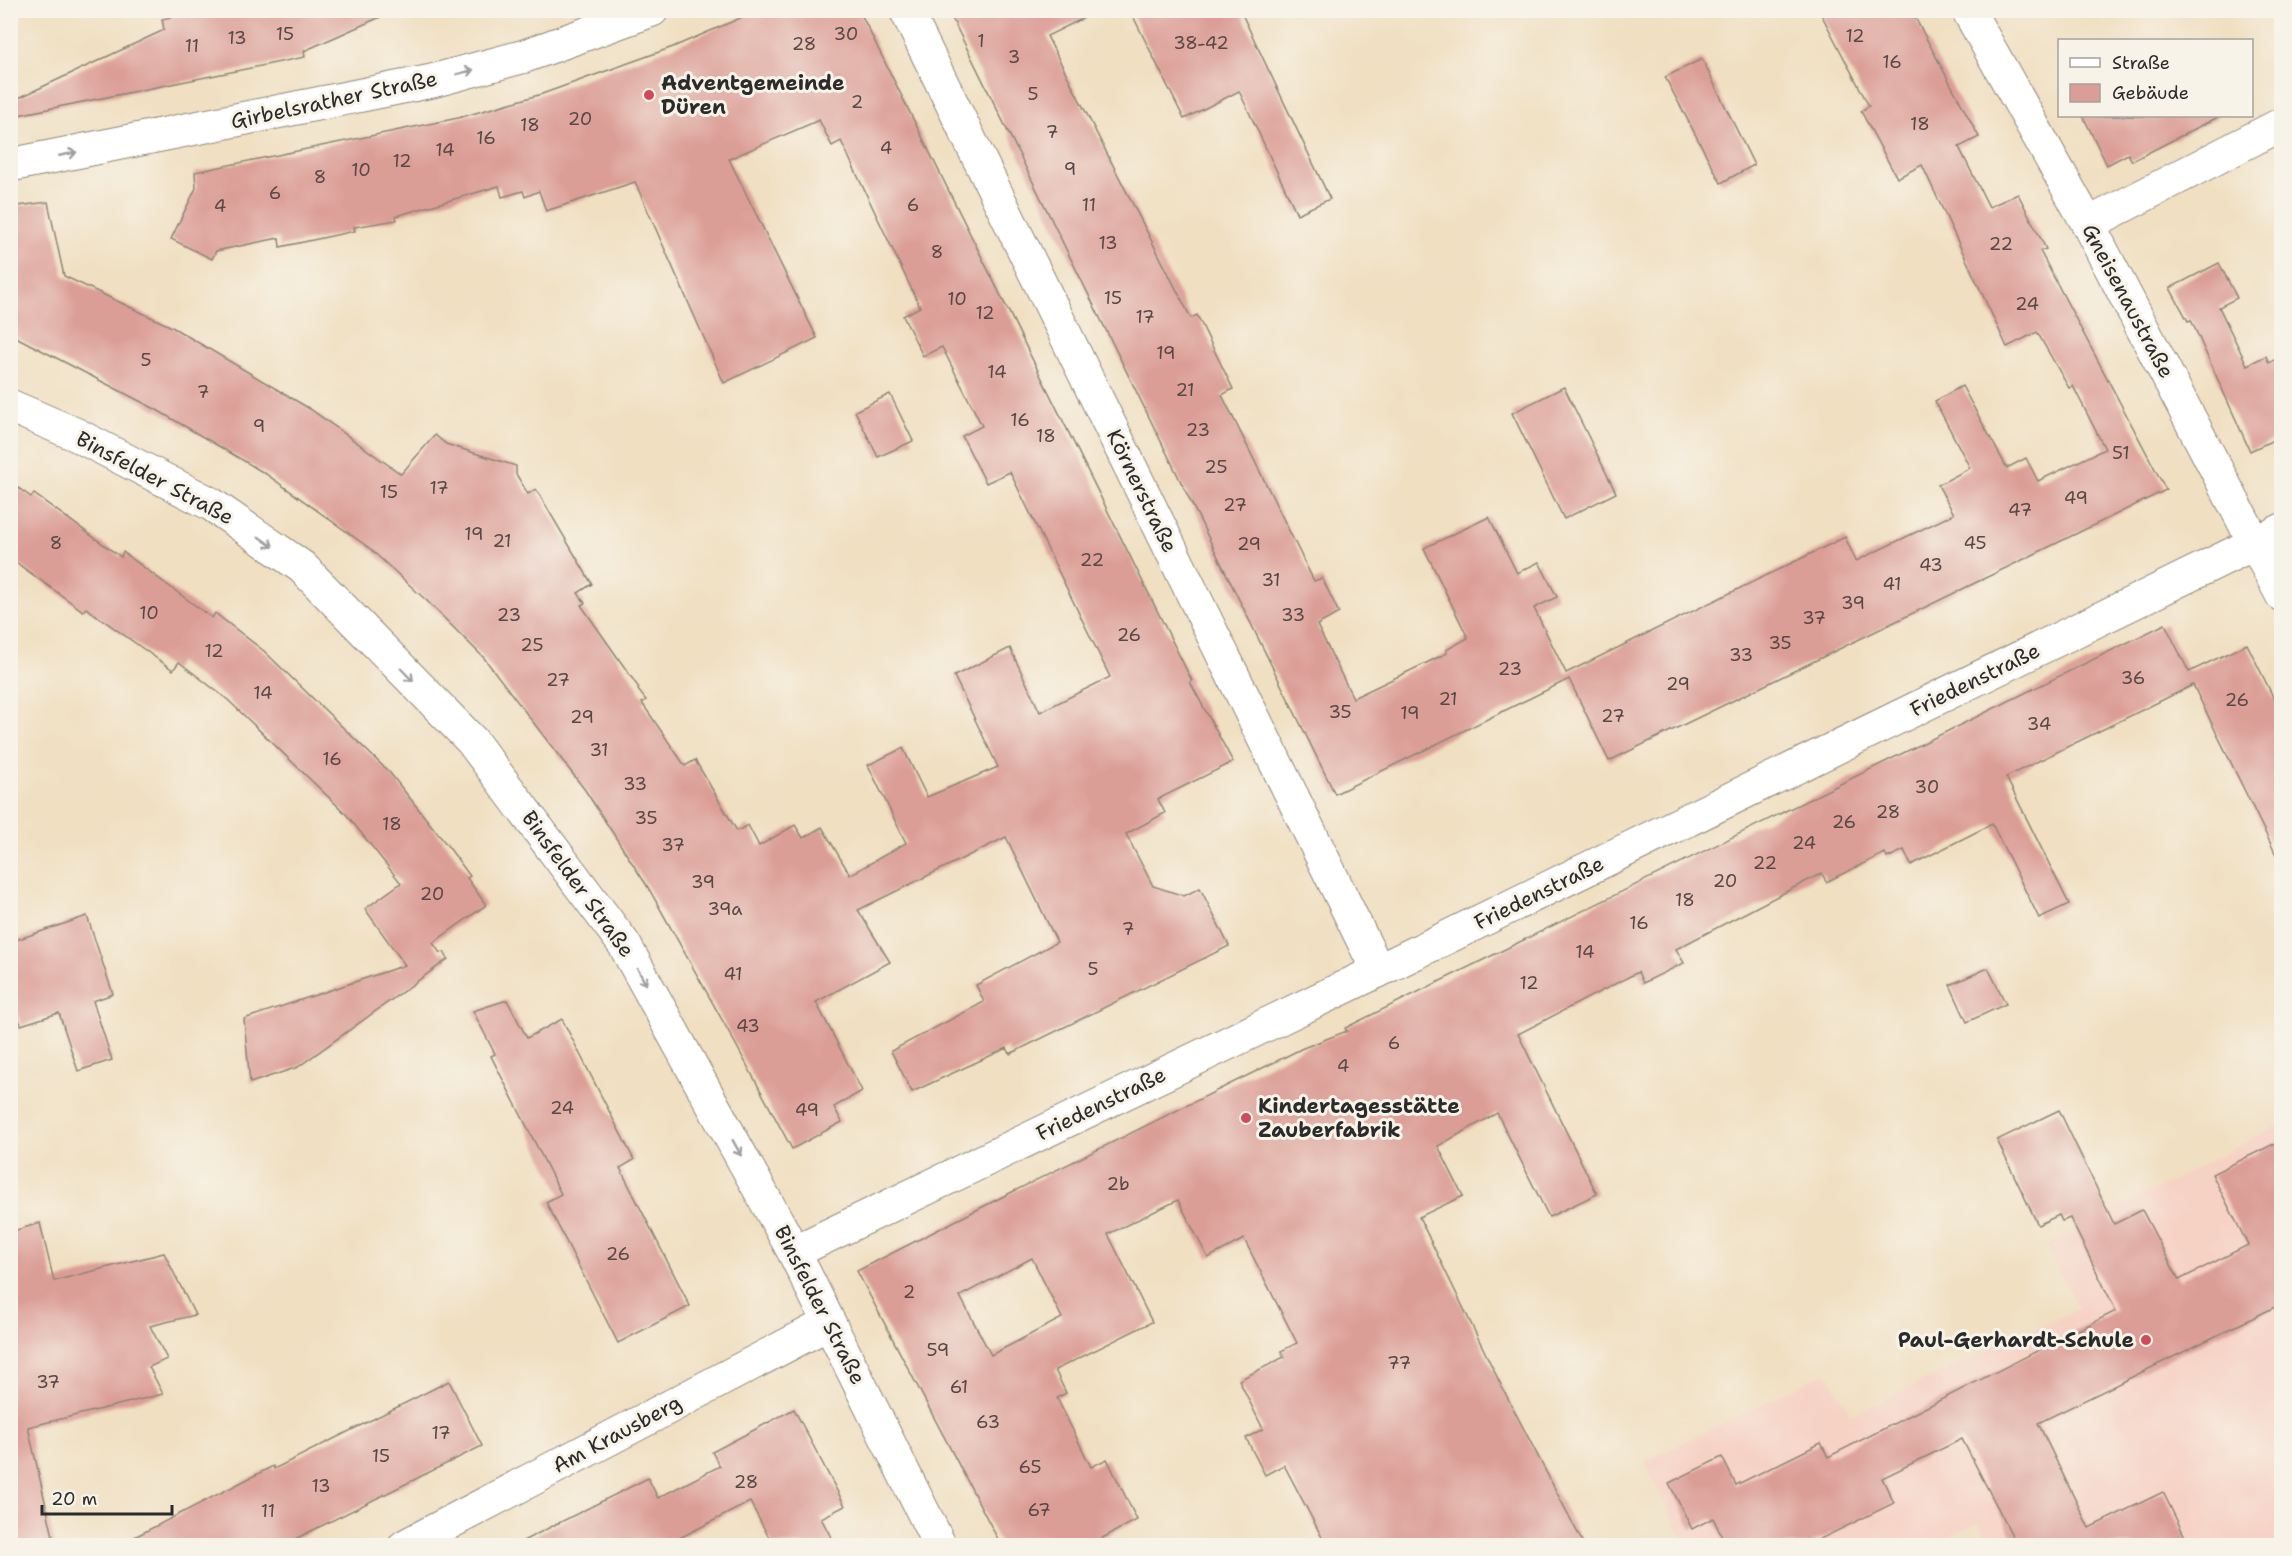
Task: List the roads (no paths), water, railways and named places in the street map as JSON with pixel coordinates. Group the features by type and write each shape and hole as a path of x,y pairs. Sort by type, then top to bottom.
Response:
{"street":[{"name":"Girbelsrather Straße","path":"10,165 432,81 525,56 652,10"},
{"name":"Körnerstraße","path":"906,10 1378,971"},
{"name":"Gneisenaustraße","path":"1968,10 2088,224 2269,537 2282,595"},
{"path":"2088,224 2282,124"},
{"name":"Binsfelder Straße","path":"10,406 76,435 211,504 302,567 472,741 624,944 794,1252 940,1545"},
{"name":"Friedenstraße","path":"794,1252 1378,971 2269,537"},
{"name":"Am Krausberg","path":"405,1545 829,1323"}],"place":[{"name":"Adventgemeinde Düren","path":"649,95"},
{"name":"Kindertagesstätte Zauberfabrik","path":"1246,1118"},
{"name":"Paul-Gerhardt-Schule","path":"2146,1340"}]}
